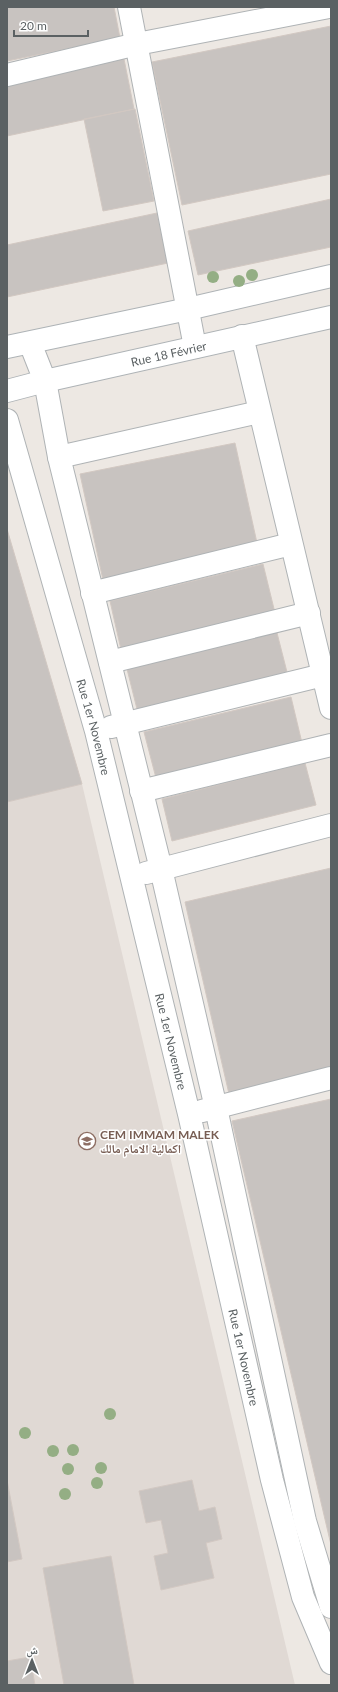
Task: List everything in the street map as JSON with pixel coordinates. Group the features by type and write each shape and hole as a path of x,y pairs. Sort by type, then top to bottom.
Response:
{"street":[{"path":"129,7 195,347"},
{"path":"7,75 137,44 329,7"},
{"path":"7,347 188,309 331,276"},
{"name":"Rue 18 Février","path":"7,391 242,336 331,317"},
{"path":"242,336 331,708"},
{"name":"Rue 1er Novembre","path":"30,343 45,381 59,457 161,869 216,1108 305,1521 328,1599"},
{"path":"59,457 259,412"},
{"name":"Rue 1er Novembre","path":"7,420 96,731 189,1114 272,1480 303,1597 331,1663"},
{"path":"92,593 291,544"},
{"path":"110,662 309,613"},
{"path":"96,731 323,675"},
{"path":"141,791 331,745"},
{"path":"131,877 331,825"},
{"path":"161,997 188,989"},
{"path":"189,1114 331,1078"},
{"path":"303,1597 328,1599"}],"shaded area":[{"name":"CEM IMMAM MALEK اكمالية الامام مالك","path":"82,784 295,1685 35,1685 30,1657 7,1661 7,1562 22,1559 7,1480 7,802","holes":["192,1480 199,1511 215,1507 222,1539 206,1543 214,1578 161,1590 154,1556 168,1553 161,1520 146,1523 139,1491"]}],"building":[{"path":"7,7 114,7 120,38 7,61"},
{"path":"331,26 331,174 182,205 152,62"},
{"path":"124,59 134,109 7,136 7,84"},
{"path":"135,109 154,201 103,211 84,119"},
{"path":"331,199 331,247 198,275 188,231"},
{"path":"157,213 168,263 7,297 7,245"},
{"path":"235,443 257,543 103,580 80,474"},
{"path":"7,529 82,784 7,802"},
{"path":"263,564 276,617 122,654 110,601"},
{"path":"276,629 288,676 138,713 126,665"},
{"path":"291,697 302,743 156,778 144,732"},
{"path":"305,763 316,805 172,841 162,799"},
{"path":"331,868 331,1068 229,1094 185,902"},
{"path":"331,1099 331,1545 232,1121"},
{"path":"7,1480 22,1559 7,1562"},
{"path":"192,1480 199,1511 215,1507 222,1539 206,1543 214,1578 161,1590 154,1556 168,1553 161,1520 146,1523 139,1491"},
{"path":"111,1556 134,1685 64,1685 43,1568"},
{"path":"30,1657 35,1685 7,1685 7,1661"}],"place":[{"name":"CEM IMMAM MALEK اكمالية الامام مالك","path":"87,1141"}]}
